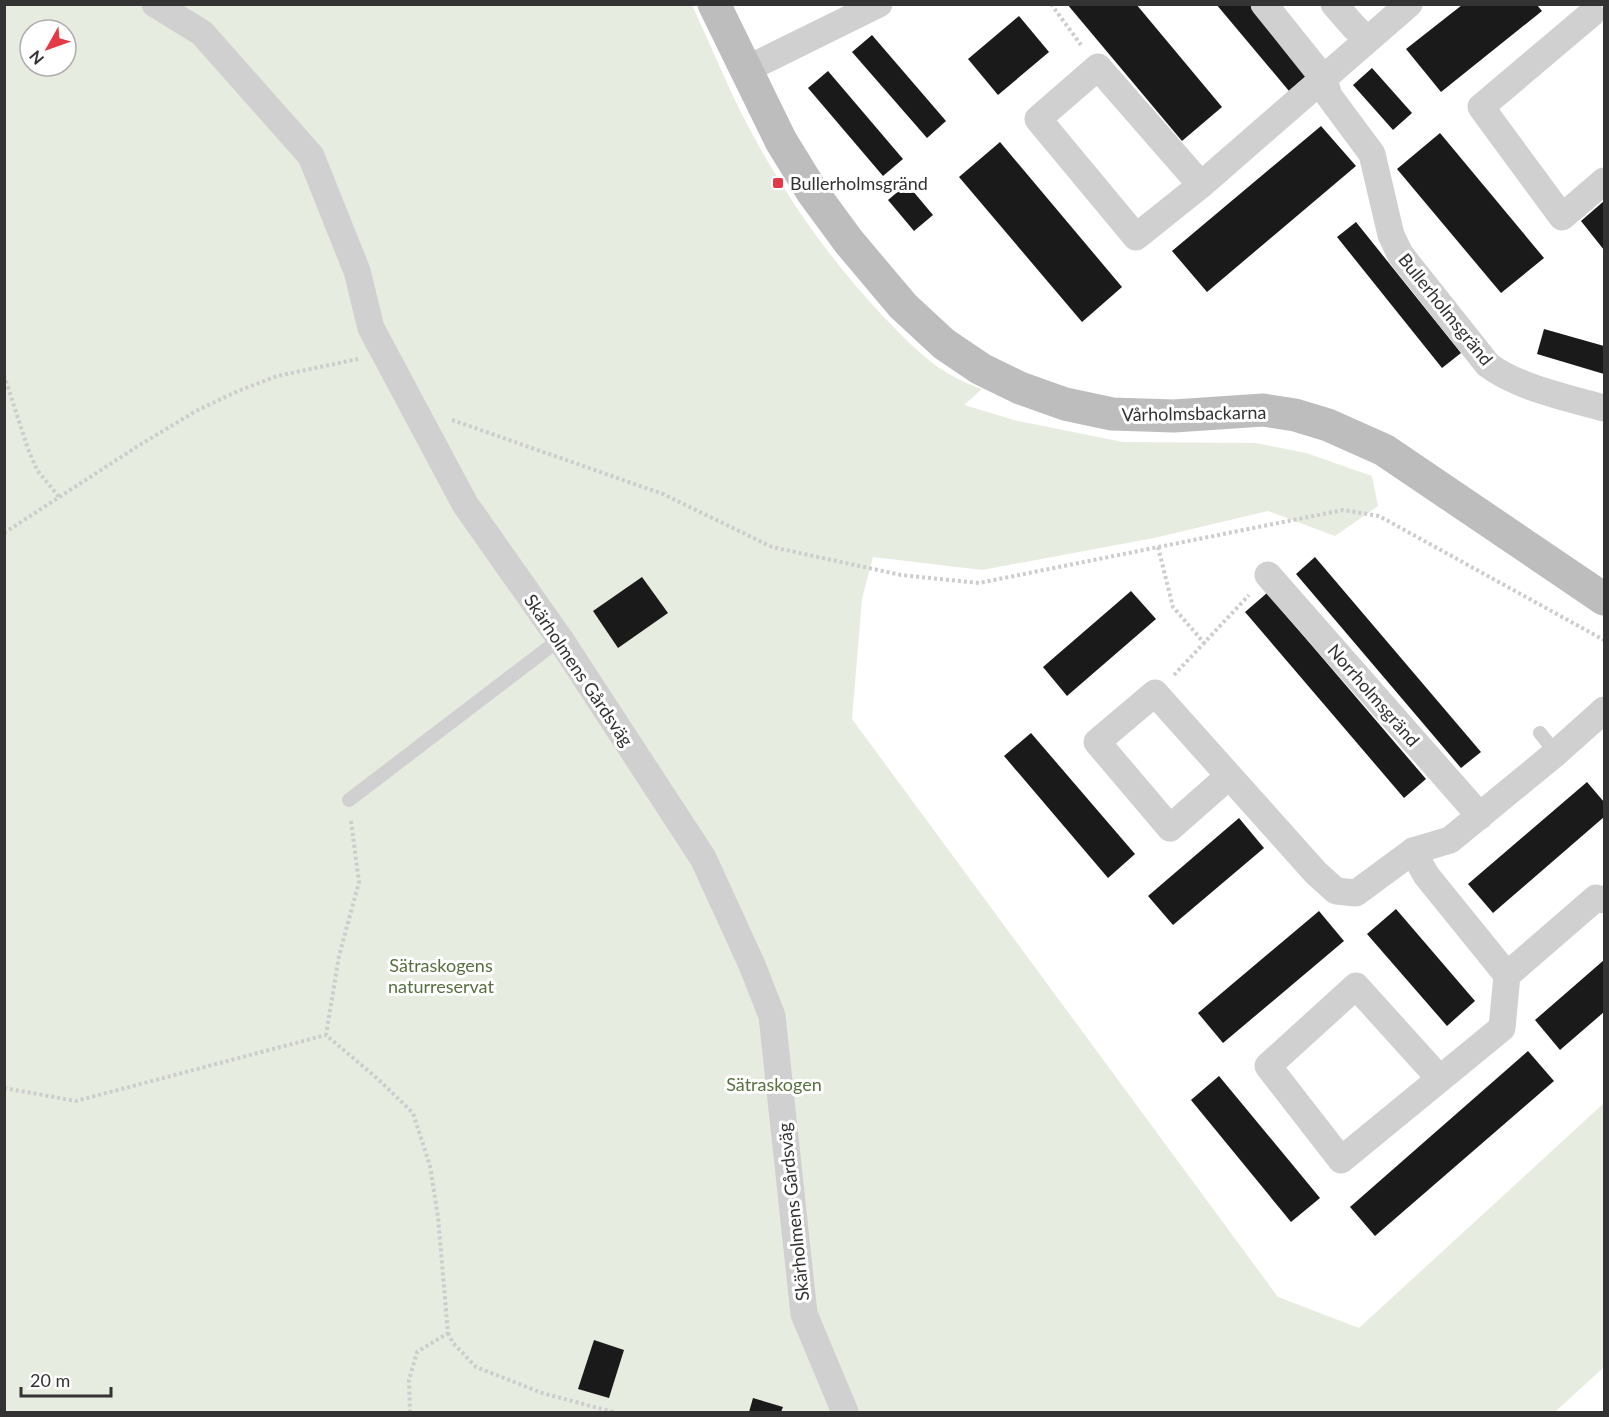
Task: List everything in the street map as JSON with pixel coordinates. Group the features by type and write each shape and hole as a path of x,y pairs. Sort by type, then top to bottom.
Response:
{"street":[{"name":"Skärholmens Gårdsväg","path":"155,4 202,33 311,156 357,271 371,328 465,504 560,639 703,858 752,964 772,1016 804,1314 845,1413"},
{"name":"Vårholmsbackarna","path":"714,4 781,141 813,193 849,242 903,306 944,344 981,369 1020,388 1053,400 1112,414 1174,416 1263,410 1295,415 1328,425 1384,450 1605,599"},
{"path":"745,70 879,4"},
{"name":"Bullerholmsgränd","path":"1264,4 1324,79 1329,96 1372,154 1391,235 1400,254 1488,365 1501,374 1558,396 1605,408"},
{"path":"1334,4 1368,39"},
{"path":"1201,185 1098,67 1038,120 1136,237 1201,185 1409,4"},
{"path":"1593,17 1481,107 1562,217 1605,181"},
{"name":"Norrholmsgränd","path":"1268,575 1480,816"},
{"path":"1229,776 1170,828 1096,742 1155,693 1316,873 1336,891 1356,892 1413,851 1450,840 1480,816 1548,743 1605,710"},
{"path":"1413,851 1426,875 1507,975"},
{"path":"1440,1079 1356,986 1268,1066 1341,1160 1440,1079 1502,1028 1507,975 1596,898 1605,900"}],"lane":[{"path":"349,800 560,639"}],"path":[{"path":"1051,4 1098,67"},
{"path":"4,533 177,422 238,391 277,376 364,358 385,356"},
{"path":"4,375 37,470 60,498"},
{"path":"411,406 663,494 772,547 901,575 979,583 1343,510 1379,516 1605,640"},
{"path":"1158,547 1173,607 1205,644"},
{"path":"1155,693 1205,644 1268,575"},
{"path":"326,1035 339,956 359,882 349,800"},
{"path":"4,1088 76,1101 326,1035"},
{"path":"326,1035 378,1079 413,1113 430,1166 438,1217 448,1333 453,1342 476,1367 542,1393 613,1413"},
{"path":"410,1413 409,1380 417,1352 448,1333"}],"green space":[{"name":"Sätraskogen","path":"5,5 692,5 748,125 799,211 838,264 904,338 952,376 982,389 964,405 1014,420 1123,442 1256,443 1306,453 1372,476 1378,506 1335,536 1268,511 1154,538 982,570 873,557 862,599 852,719 1278,1297 1359,1328 1604,1103 1604,1367 1555,1412 5,1412"}],"building":[{"path":"1067,4 1136,4 1222,107 1182,141"},
{"path":"1216,4 1252,4 1310,73 1289,91"},
{"path":"1462,5 1537,5 1542,11 1441,92 1406,49"},
{"path":"1019,16 1049,52 998,95 968,59"},
{"path":"872,35 946,121 927,138 852,52"},
{"path":"1372,68 1412,113 1393,130 1353,85"},
{"path":"828,71 903,159 883,176 808,88"},
{"path":"1321,126 1356,166 1207,292 1172,251"},
{"path":"1440,133 1544,258 1501,293 1397,169"},
{"path":"1000,142 1122,287 1082,322 959,177"},
{"path":"907,184 933,215 914,231 888,200"},
{"path":"1604,201 1604,250 1581,221"},
{"path":"1356,222 1461,353 1442,368 1337,237"},
{"path":"1544,329 1604,346 1604,374 1537,354"},
{"path":"1315,557 1481,752 1461,768 1296,574"},
{"path":"642,577 668,613 618,648 593,611"},
{"path":"1131,591 1156,619 1067,696 1043,667"},
{"path":"1267,593 1426,779 1404,798 1245,612"},
{"path":"1031,733 1135,854 1108,878 1004,756"},
{"path":"1587,782 1604,802 1604,817 1493,913 1468,884"},
{"path":"1239,818 1264,848 1173,925 1148,896"},
{"path":"1396,909 1475,1001 1447,1026 1367,934"},
{"path":"1319,911 1344,941 1223,1043 1198,1013"},
{"path":"1604,960 1604,1012 1560,1050 1535,1020"},
{"path":"1528,1051 1554,1081 1375,1236 1350,1207"},
{"path":"1219,1076 1320,1198 1291,1222 1191,1100"},
{"path":"594,1340 624,1350 609,1398 578,1389"},
{"path":"753,1398 783,1407 781,1412 749,1412"}],"place":[{"name":"Bullerholmsgränd","path":"778,183"}],"park label":[{"name":"Sätraskogens naturreservat","path":"441,975"}]}
